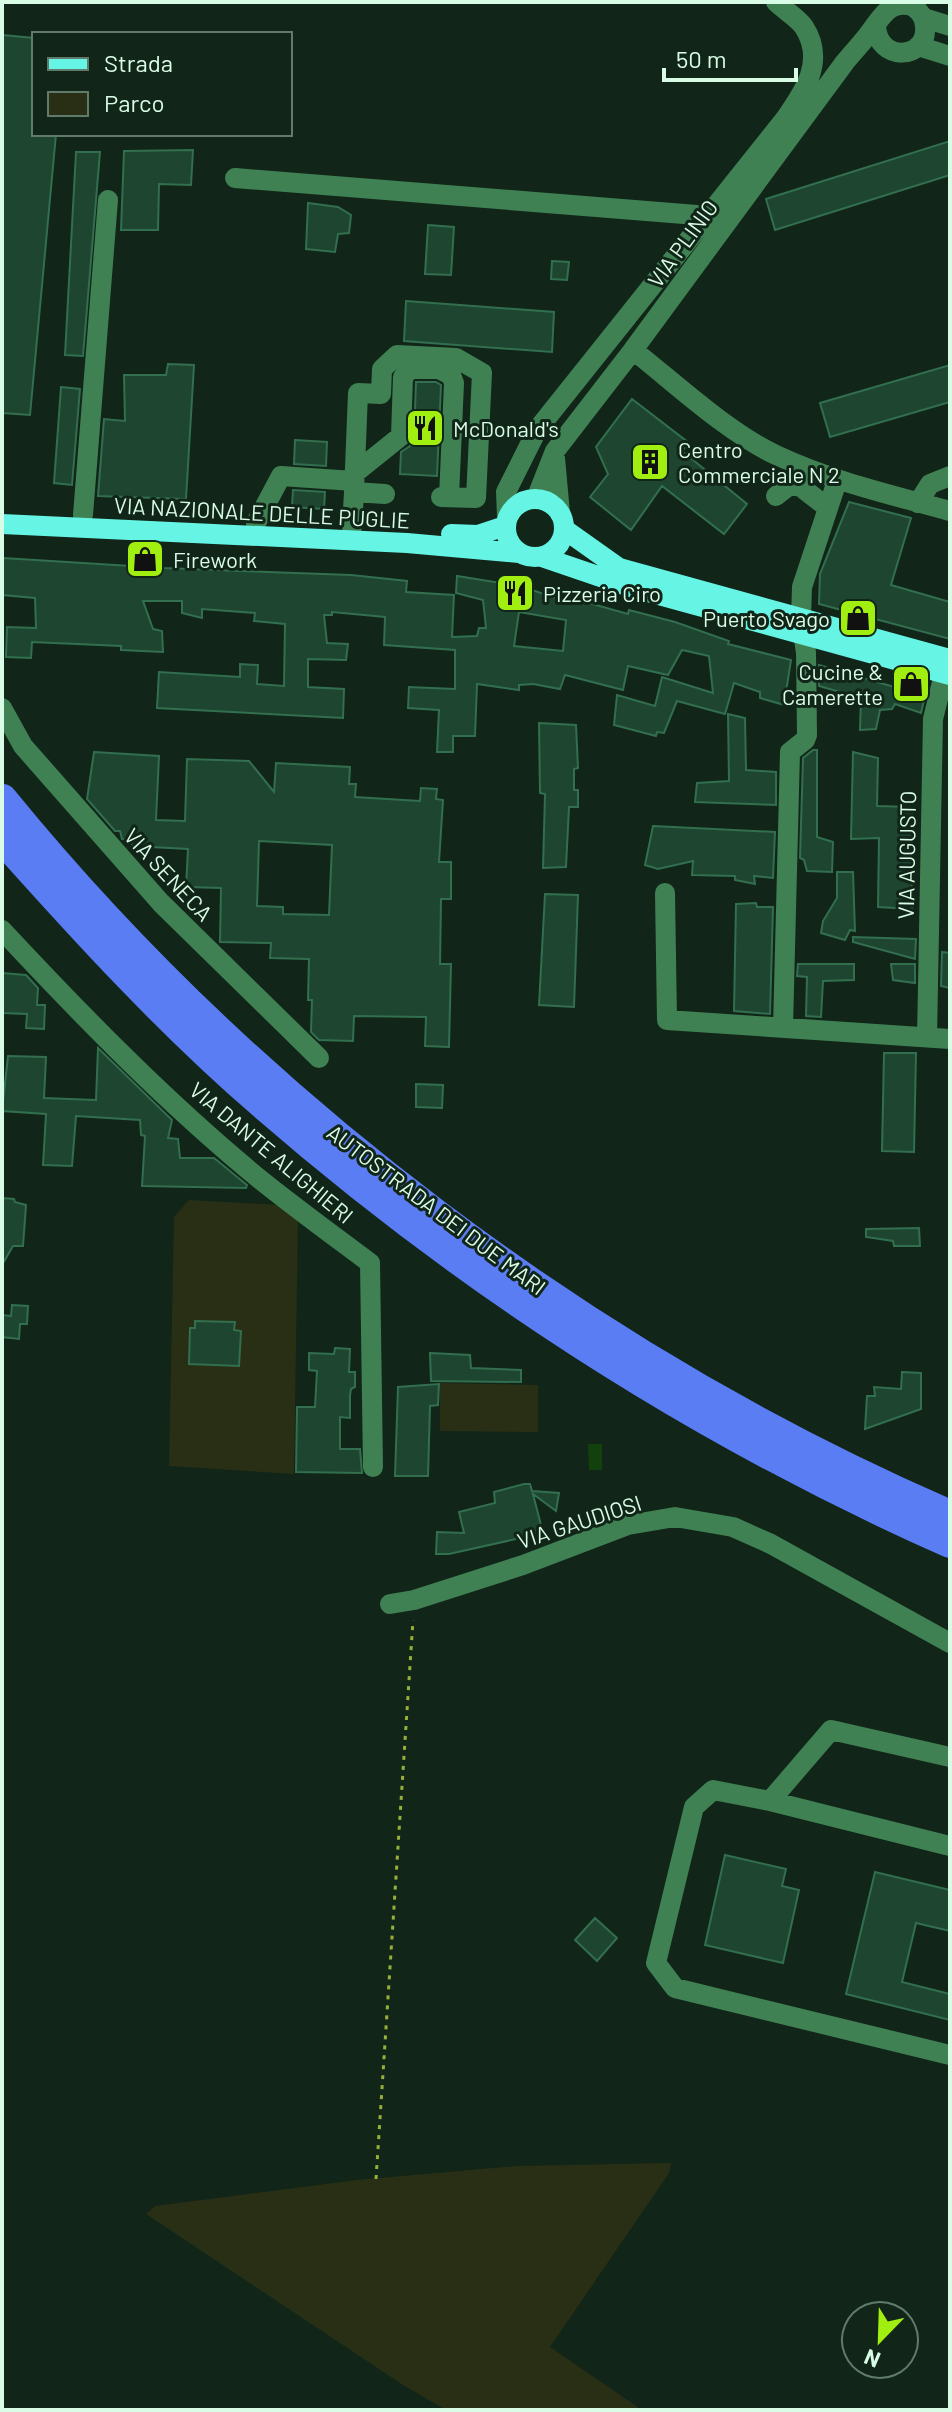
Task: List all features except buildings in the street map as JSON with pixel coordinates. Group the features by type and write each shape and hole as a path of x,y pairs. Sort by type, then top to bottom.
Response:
{"highway":[{"name":"AUTOSTRADA DEI DUE MARI","path":"2,800 86,896 209,1021 291,1096 426,1206 529,1281 662,1367 829,1459 950,1516"},
{"name":"AUTOSTRADA DEI DUE MARI","path":"2,837 113,958 193,1038 274,1112 422,1233 554,1326 649,1387 818,1480 950,1542"}],"main road":[{"path":"562,521 558,547 542,557 519,553 508,542 506,521 512,509 531,499 554,506 562,521 619,568 803,626 948,667"},
{"name":"VIA NAZIONALE DELLE PUGLIE","path":"2,510 478,535 506,521"},
{"name":"VIA NAZIONALE DELLE PUGLIE","path":"2,524 407,543 519,553"},
{"path":"542,557 630,587 803,626"}],"street":[{"path":"506,521 506,492 537,430 709,216 807,87 814,57 804,27 776,2"},
{"name":"VIA PLINIO","path":"531,499 555,451 879,17 891,4 898,4 913,7 924,18 950,26"},
{"path":"876,25 876,33 885,47 905,53 918,46 925,33 924,18"},
{"path":"918,46 950,56"},
{"path":"845,62 885,47"},
{"path":"235,178 709,216"},
{"path":"83,515 108,200"},
{"path":"633,350 741,434 774,455 837,481 950,511"},
{"path":"352,527 354,482 358,393 381,394 382,369 397,355 456,358 482,373 476,498 445,497 454,383 451,375 439,369 410,369 403,377 401,436 354,482"},
{"path":"555,451 562,521"},
{"path":"523,457 531,499"},
{"path":"256,523 281,476 354,482 385,494"},
{"path":"918,503 930,484 950,476"},
{"path":"783,1028 789,763 790,752 807,735 802,587 837,481"},
{"path":"776,496 790,485 801,487 828,508"},
{"name":"VIA AUGUSTO","path":"927,1038 933,719 948,667"},
{"name":"VIA SENECA","path":"2,708 23,746 161,903 319,1058"},
{"path":"665,893 667,1020 950,1039"},
{"name":"VIA DANTE ALIGHIERI","path":"2,930 75,1008 157,1087 261,1180 370,1263 373,1467"},
{"name":"VIA GAUDIOSI","path":"390,1604 414,1600 523,1565 628,1525 675,1517 733,1527 771,1544 950,1643"},
{"path":"770,1801 831,1730 950,1757"},
{"path":"950,1846 770,1801 713,1790 694,1807 656,1963 675,1988 950,2055"}],"path":[{"path":"376,2179 414,1600"}],"green space":[{"path":"189,1200 280,1205 298,1218 294,1474 169,1466 174,1217"},
{"path":"440,1383 538,1385 538,1432 440,1431"},
{"path":"671,2163 669,2173 550,2347 642,2410 446,2410 403,2385 146,2214 155,2206 357,2180 517,2166"}],"shaded area":[{"path":"588,1444 602,1444 602,1470 589,1470"}],"place":[{"name":"McDonald's","path":"425,428"},
{"name":"Centro Commerciale N 2","path":"650,462"},
{"name":"Firework","path":"145,559"},
{"name":"Pizzeria Ciro","path":"515,593"},
{"name":"Puerto Svago","path":"858,618"},
{"name":"Cucine & Camerette","path":"911,684"}]}
